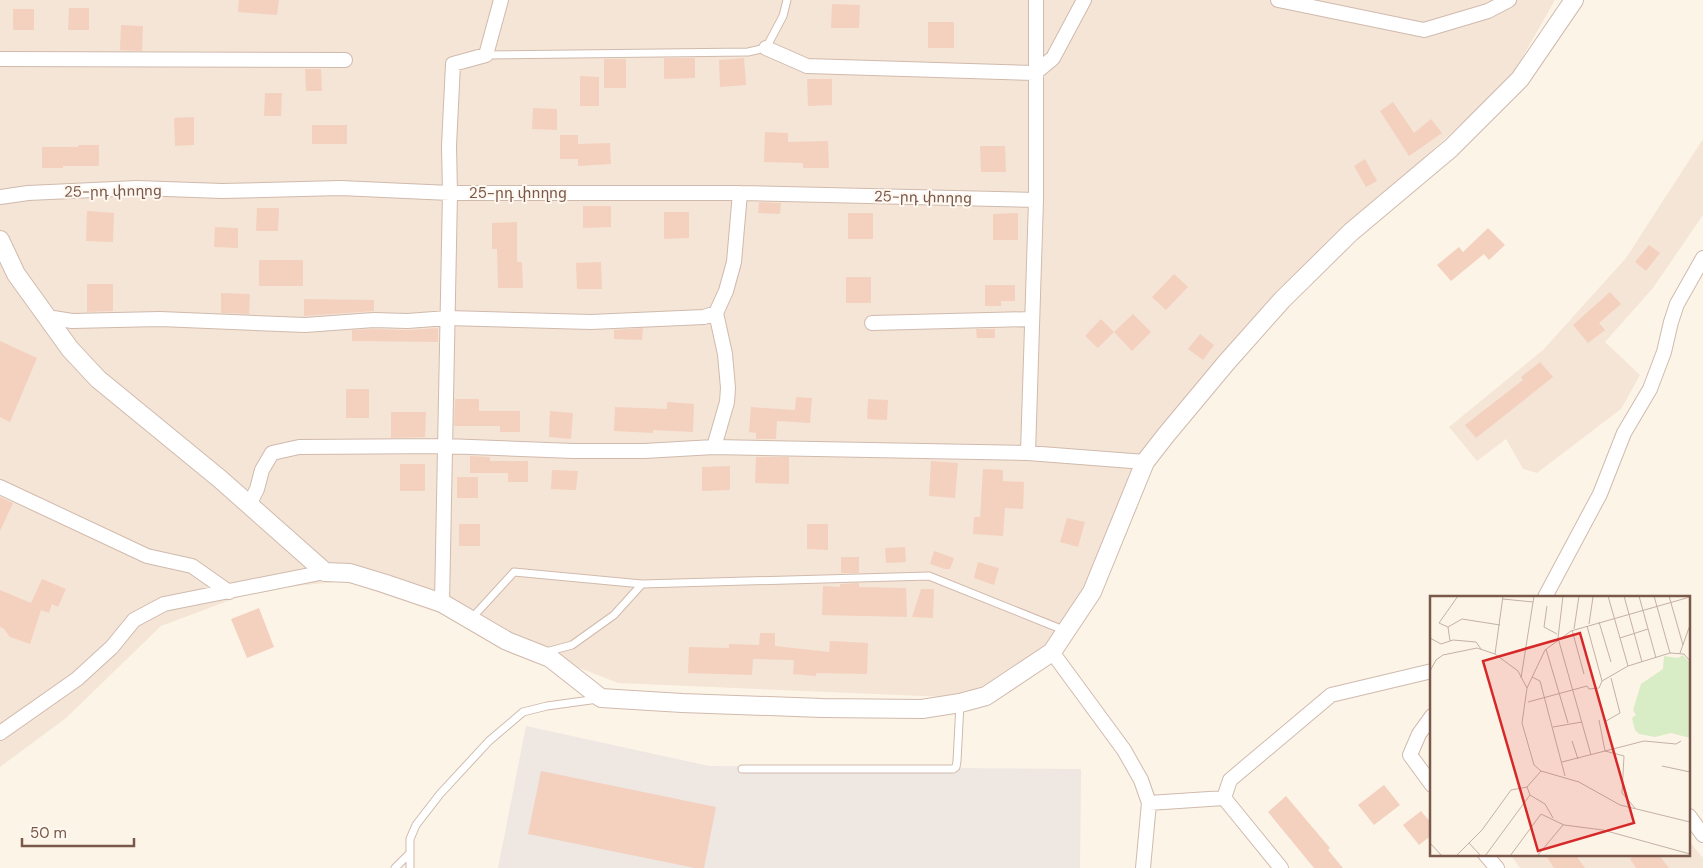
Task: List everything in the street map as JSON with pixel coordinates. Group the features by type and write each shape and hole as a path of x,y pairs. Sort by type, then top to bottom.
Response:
{"street":[{"path":"442,604 450,193 449,146 453,64 486,55 501,0"},
{"path":"1028,453 1036,200 1036,0"},
{"path":"766,48 807,66 1035,73 1053,58 1084,0"},
{"path":"1278,0 1424,30 1488,11 1509,0"},
{"path":"0,733 78,679 112,647 134,620 164,604 325,572 350,573 384,582 442,604 507,641 550,658 601,698 822,708 922,709 960,703 986,696 1052,652 1092,592 1145,462 1226,363 1282,300 1351,232 1451,148 1520,79 1574,0"},
{"path":"0,59 345,60"},
{"name":"25-րդ փողոց","path":"0,197 28,193 137,188 222,191 357,189 450,193 740,193 1036,200"},
{"path":"714,447 727,402 728,388 725,354 716,313 726,290 734,262 740,193"},
{"path":"0,240 16,274 70,349 98,379 220,479 325,572"},
{"path":"1547,596 1600,494 1624,433 1650,389 1664,352 1677,304 1703,258"},
{"path":"47,317 72,321 160,319 305,325 374,320 408,321 448,318 591,322 704,317 716,313"},
{"path":"872,323 1032,319"},
{"path":"249,505 257,489 262,470 272,453 299,447 445,446 574,451 644,451 714,447 1028,453 1145,462"},
{"path":"0,487 147,556 192,566 229,592"},
{"path":"1052,652 1124,750 1141,780 1148,803 1143,868"},
{"path":"1224,798 1230,780 1331,695 1430,671"},
{"path":"1430,719 1419,734 1410,755 1430,782"},
{"path":"1148,803 1224,798"},
{"path":"1224,798 1281,868"},
{"path":"1690,817 1703,835"},
{"path":"1488,856 1497,868"}],"lane":[{"path":"486,55 748,52 766,48 783,16 787,0"},
{"path":"471,620 514,572 642,584 929,576 1066,632"},
{"path":"541,654 572,645 614,615 642,584"},
{"path":"410,868 410,840 416,825 440,794 490,741 523,712 547,706 601,698"},
{"path":"742,770 953,769 956,767 957,761 960,703"},
{"path":"395,868 409,854"}],"shaded area":[{"path":"0,0 1555,0 1510,79 1293,278 1149,443 1087,591 1043,653 984,691 947,697 618,683 439,613 345,581 257,590 161,626 66,718 0,767"},
{"path":"1703,139 1703,215 1653,288 1605,342 1640,375 1621,409 1537,473 1523,469 1506,439 1477,461 1449,427 1543,350 1626,258"},
{"path":"526,726 709,766 1081,769 1080,868 498,868"},
{"path":"1690,842 1703,858 1703,868 1520,868 1511,856 1690,856"}],"building":[{"path":"239,0 279,0 277,15 238,12"},
{"path":"832,4 860,5 859,28 831,28"},
{"path":"69,8 89,8 89,30 68,30"},
{"path":"13,9 34,9 34,30 13,30"},
{"path":"928,22 954,22 954,48 928,48"},
{"path":"121,25 143,26 142,51 120,50"},
{"path":"664,58 695,58 695,78 664,79"},
{"path":"744,58 746,85 720,87 719,60"},
{"path":"604,59 626,59 626,88 604,88"},
{"path":"305,69 321,69 322,91 306,91"},
{"path":"580,76 599,77 599,106 580,106"},
{"path":"807,79 832,79 832,105 808,106"},
{"path":"265,93 282,93 281,116 264,116"},
{"path":"1393,102 1414,133 1431,119 1442,133 1409,156 1380,111"},
{"path":"533,108 557,109 557,130 532,129"},
{"path":"194,117 194,145 175,146 174,118"},
{"path":"312,125 347,125 347,144 312,144"},
{"path":"765,132 788,133 788,142 828,141 829,168 803,168 803,163 764,162"},
{"path":"560,135 578,135 578,144 610,143 611,164 578,166 578,159 560,159"},
{"path":"78,145 99,145 99,166 42,168 42,147 78,147"},
{"path":"980,146 1005,146 1006,172 981,172"},
{"path":"1365,159 1377,181 1366,187 1354,166"},
{"path":"759,202 781,203 780,214 758,213"},
{"path":"583,206 611,206 611,227 583,228"},
{"path":"257,208 279,208 278,231 256,231"},
{"path":"87,211 114,213 113,242 86,241"},
{"path":"664,212 689,212 689,238 664,239"},
{"path":"848,213 873,213 873,239 848,239"},
{"path":"1018,213 1018,240 993,240 993,214"},
{"path":"517,222 517,262 522,262 523,288 498,288 497,249 492,249 492,223"},
{"path":"215,227 238,228 238,248 214,247"},
{"path":"1488,228 1505,245 1489,260 1484,254 1451,281 1437,265 1459,247 1463,252"},
{"path":"1649,245 1660,253 1646,271 1635,262"},
{"path":"259,260 303,260 303,286 259,286"},
{"path":"601,262 602,289 577,289 576,263"},
{"path":"1174,274 1188,287 1166,310 1152,297"},
{"path":"846,277 871,277 871,303 846,303"},
{"path":"87,284 113,284 113,311 87,312"},
{"path":"985,285 1015,285 1015,301 1001,301 1001,306 985,306"},
{"path":"1610,292 1621,304 1599,323 1605,330 1588,343 1573,325"},
{"path":"221,293 250,294 249,314 221,313"},
{"path":"304,299 374,300 374,311 304,316"},
{"path":"1133,314 1151,332 1132,351 1114,332"},
{"path":"1101,319 1114,332 1098,348 1085,336"},
{"path":"438,328 438,342 352,341 352,330"},
{"path":"643,328 642,340 614,339 614,330"},
{"path":"976,329 995,329 995,338 977,338"},
{"path":"1200,334 1214,345 1203,360 1188,349"},
{"path":"0,341 37,358 10,422 0,417"},
{"path":"1540,362 1553,377 1476,438 1465,425 1523,380 1521,377"},
{"path":"346,389 369,389 369,418 346,418"},
{"path":"796,397 812,398 810,423 777,421 776,439 756,439 756,433 749,432 751,407 795,410"},
{"path":"455,399 479,399 479,411 520,411 520,432 500,432 500,426 454,426"},
{"path":"868,399 888,400 887,420 867,419"},
{"path":"667,402 694,404 693,432 653,430 653,433 614,431 615,407 667,409"},
{"path":"550,411 573,413 571,439 549,437"},
{"path":"391,412 426,412 425,437 391,438"},
{"path":"470,456 490,457 490,461 528,461 528,482 508,482 508,473 470,473"},
{"path":"756,457 789,457 789,484 755,483"},
{"path":"931,461 958,463 955,498 929,496"},
{"path":"400,464 425,464 425,491 400,491"},
{"path":"730,466 730,490 702,491 702,467"},
{"path":"983,469 1003,470 1003,481 1024,482 1023,509 1005,508 1003,536 973,534 974,517 980,517"},
{"path":"552,470 578,471 576,490 551,489"},
{"path":"457,477 478,477 478,498 457,498"},
{"path":"0,497 13,503 0,531"},
{"path":"1067,518 1085,522 1078,547 1060,542"},
{"path":"459,524 480,524 480,546 459,546"},
{"path":"807,524 828,524 828,550 807,549"},
{"path":"905,547 906,562 886,563 885,548"},
{"path":"934,551 954,558 950,569 930,564"},
{"path":"841,557 859,557 859,573 841,573"},
{"path":"978,562 999,568 994,585 974,578"},
{"path":"42,579 66,589 58,607 52,604 49,613 41,610 30,644 10,637 0,627 0,590 31,603"},
{"path":"859,583 859,587 906,588 907,617 822,615 823,586 840,587 840,584"},
{"path":"921,589 934,589 933,618 912,617"},
{"path":"259,608 274,647 247,658 231,619"},
{"path":"760,633 775,633 775,646 829,652 830,641 868,643 867,674 816,673 816,676 793,674 794,660 753,659 752,675 688,673 689,647 729,648 729,644 759,645"},
{"path":"541,771 716,807 704,868 695,868 528,834"},
{"path":"1384,785 1400,805 1374,825 1358,805"},
{"path":"1286,796 1330,848 1328,850 1343,868 1314,868 1268,812"},
{"path":"1421,811 1430,822 1430,837 1419,845 1403,825"},
{"path":"1546,856 1576,856 1585,868 1554,868"},
{"path":"1634,856 1660,856 1669,868 1636,868 1630,859"}]}
